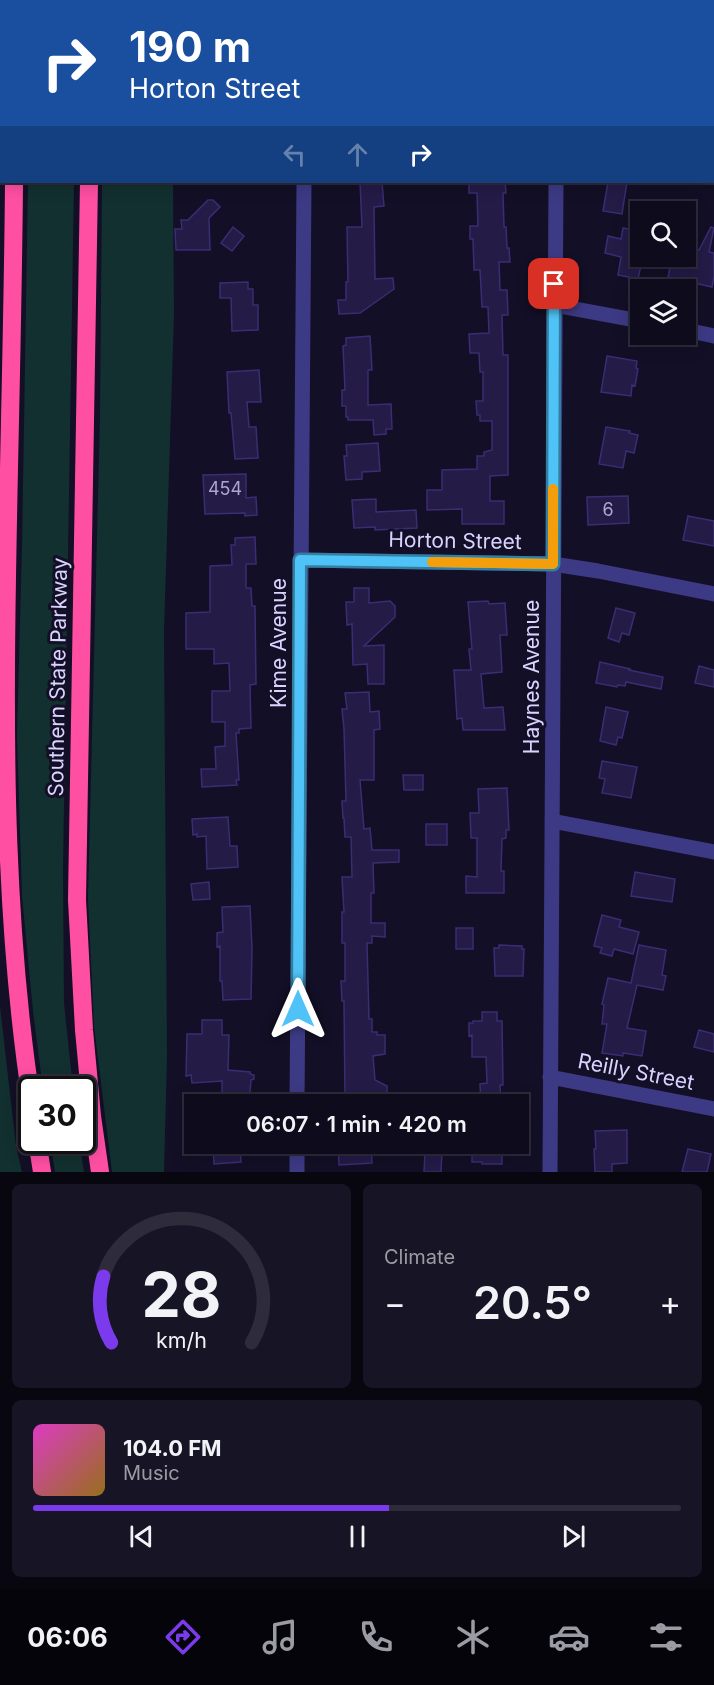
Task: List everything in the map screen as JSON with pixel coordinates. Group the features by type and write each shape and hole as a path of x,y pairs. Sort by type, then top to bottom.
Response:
{"highway":[{"path":"14,183 6,621 6,785 14,949 28,1076"},
{"name":"Southern State Parkway","path":"89,183 77,900 84,1041 100,1172"},
{"path":"39,1154 42,1172"}],"street":[{"name":"Kime Avenue","path":"297,1094 304,183"},
{"name":"Haynes Avenue","path":"550,1172 556,183"},
{"path":"554,305 630,319"},
{"path":"696,332 714,336"},
{"name":"Horton Street","path":"300,560 553,564 714,594"},
{"path":"552,821 714,852"},
{"name":"Reilly Street","path":"550,1077 714,1109"},
{"path":"297,1154 297,1172"}],"green space":[{"path":"28,183 74,183 63,870 64,1003 72,1076 41,1076 22,896 17,735"},
{"path":"102,183 173,183 174,314 164,631 167,1057 164,1172 112,1172 94,1026 88,898 100,416"},
{"path":"0,1006 16,1146 22,1172 0,1172"},
{"path":"52,1154 81,1154 84,1172 55,1172"}],"building":[{"path":"360,183 382,183 384,206 374,207 375,279 393,278 394,289 360,313 339,314 338,300 346,300 346,282 348,282 347,227 362,227"},
{"path":"469,183 505,183 506,193 503,193 504,227 506,227 510,262 499,262 500,290 507,290 508,315 502,315 503,355 508,355 508,475 490,476 490,501 504,501 504,524 462,524 462,509 427,510 427,490 442,490 442,470 477,469 477,456 484,456 484,452 492,450 492,421 480,421 480,415 477,415 476,401 483,401 483,372 480,372 479,353 470,353 469,334 489,333 488,307 482,307 480,270 474,270 473,239 470,239 470,226 478,226 477,193 469,193"},
{"path":"608,183 627,183 622,214 603,211"},
{"path":"208,200 213,200 220,207 209,218 210,250 176,250 175,229 182,229 181,220 188,220"},
{"path":"233,227 244,236 232,251 221,243"},
{"path":"711,227 714,228 709,252 714,253 712,287 696,283 696,279 668,277 670,267 696,267 696,249 699,250"},
{"path":"623,228 630,229 630,267 641,267 638,279 618,275 621,257 605,253 608,236 621,239"},
{"path":"248,282 248,289 253,289 253,305 258,305 258,330 232,331 231,298 220,298 220,283"},
{"path":"370,336 372,370 368,370 368,405 391,404 392,429 386,429 386,434 374,435 373,420 348,420 346,406 342,406 342,390 345,390 343,346 346,345 346,338"},
{"path":"607,356 637,361 636,368 638,369 631,396 601,392"},
{"path":"259,370 261,402 247,402 249,427 256,427 258,458 235,459 227,372"},
{"path":"606,427 630,431 629,433 638,435 634,453 626,451 623,468 599,464"},
{"path":"378,443 380,471 362,472 362,479 346,480 344,456 347,456 346,445"},
{"path":"246,474 246,498 256,497 257,515 205,514 203,475"},
{"path":"628,496 629,523 588,525 587,497"},
{"path":"376,499 376,512 416,510 417,528 375,530 375,527 354,528 352,500"},
{"path":"688,516 714,521 714,546 683,540"},
{"path":"255,537 256,564 246,564 246,588 251,588 252,606 255,606 256,684 250,685 251,728 239,729 239,733 236,733 239,780 236,780 237,785 202,787 201,769 216,769 215,747 225,746 225,722 212,722 212,691 230,691 229,663 214,664 214,649 186,649 186,613 210,612 210,566 232,565 231,545 235,545 235,538"},
{"path":"354,588 369,588 369,603 390,601 395,606 395,617 364,646 384,645 384,684 368,684 367,664 353,665 352,624 347,625 346,602 354,602"},
{"path":"488,601 489,604 505,603 507,635 500,635 502,672 481,674 484,708 503,707 505,730 463,730 462,718 457,719 454,670 471,670 469,649 472,649 468,602"},
{"path":"616,608 635,613 629,635 622,633 619,642 608,638"},
{"path":"600,662 663,677 661,689 626,682 625,686 618,685 617,687 596,683"},
{"path":"699,666 714,670 714,687 695,683"},
{"path":"369,692 370,712 379,711 380,729 374,730 374,780 360,780 364,829 370,828 372,850 399,850 399,862 373,863 374,893 371,893 371,923 385,923 385,937 372,936 372,943 367,943 369,1019 372,1019 372,1032 385,1035 385,1054 373,1056 375,1080 387,1086 387,1094 345,1094 344,1001 342,1001 341,981 345,981 345,943 342,943 342,912 344,912 342,877 352,877 351,837 345,837 342,801 346,801 342,709 347,709 345,693"},
{"path":"606,707 628,712 622,738 618,737 616,745 600,741"},
{"path":"602,761 637,767 631,798 602,793 605,779 599,778"},
{"path":"403,775 423,775 423,790 404,790"},
{"path":"507,788 509,830 506,830 506,838 502,839 501,871 504,871 504,893 466,893 466,876 477,877 477,838 471,838 470,813 479,813 478,789"},
{"path":"228,817 230,846 237,846 238,867 207,869 206,836 193,835 192,819"},
{"path":"426,824 447,824 447,845 426,845"},
{"path":"635,872 675,879 672,902 631,896"},
{"path":"209,882 210,899 193,900 191,884"},
{"path":"250,906 251,999 223,1000 222,981 220,981 220,946 217,947 217,933 223,932 222,907"},
{"path":"602,915 621,920 619,927 639,932 633,954 614,949 612,956 600,953 602,948 594,946"},
{"path":"456,928 473,928 473,949 456,949"},
{"path":"499,945 522,946 524,949 523,976 495,976 494,948 499,948"},
{"path":"639,945 666,950 662,975 666,976 663,990 637,985 627,1028 646,1031 642,1056 602,1053 607,1024 602,1024 604,1005 602,1004 608,978 631,983"},
{"path":"482,1012 497,1012 497,1021 502,1021 503,1085 500,1085 500,1094 480,1094 480,1084 487,1083 486,1057 472,1057 472,1035 469,1036 469,1023 482,1021"},
{"path":"202,1020 222,1020 222,1035 229,1035 228,1070 250,1072 254,1075 254,1079 251,1080 250,1094 222,1094 222,1081 192,1083 191,1075 186,1076 187,1034 202,1034"},
{"path":"699,1030 714,1034 714,1052 694,1047"},
{"path":"627,1130 627,1163 612,1164 612,1172 595,1172 595,1131"},
{"path":"688,1149 711,1154 707,1172 682,1172"},
{"path":"214,1154 240,1154 241,1162 214,1164"},
{"path":"338,1154 372,1154 372,1163 339,1165"},
{"path":"425,1154 442,1154 441,1172 424,1172"},
{"path":"472,1154 502,1154 502,1164 472,1162"}],"slow traffic":[{"path":"432,562 553,564 553,489"}],"route":[{"path":"298,1009 300,560 553,564 554,284"}]}
